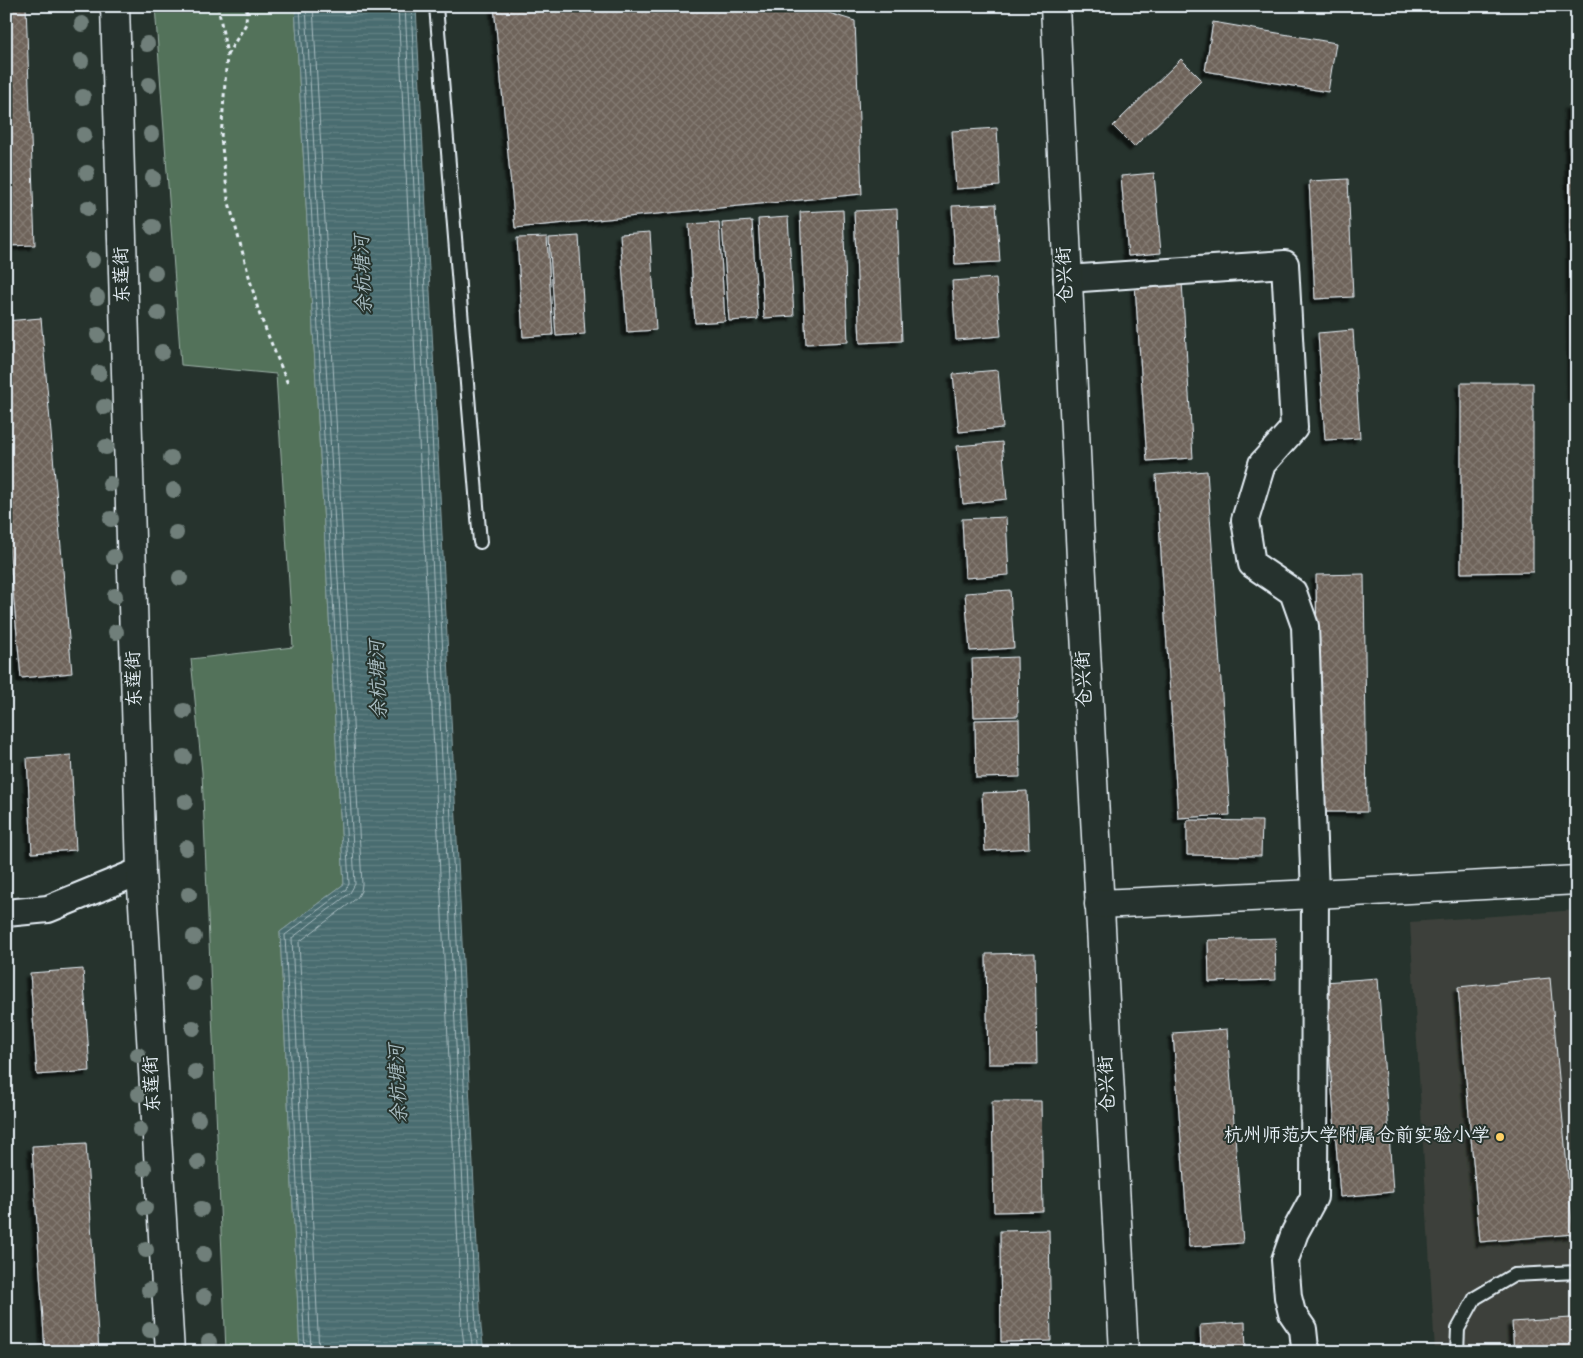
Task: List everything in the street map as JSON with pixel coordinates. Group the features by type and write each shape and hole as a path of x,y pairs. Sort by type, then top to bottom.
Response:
{"street":[{"name":"东莲街","path":"116,6 141,872 170,1352"},
{"name":"仓兴街","path":"1055,6 1099,904 1124,1352"},
{"path":"1067,278 1285,264 1294,428 1262,464 1245,520 1252,564 1293,592 1306,626 1316,894 1314,1198 1295,1232 1285,1260 1288,1297 1292,1313 1303,1329 1305,1348 1308,1352"},
{"path":"6,913 48,909 141,872"},
{"path":"1099,904 1577,880"}],"lane":[{"path":"436,6 480,542"},
{"path":"1457,1352 1458,1329 1475,1298 1514,1275 1577,1272"}],"path":[{"path":"218,6 227,55 221,138 228,199 260,313 288,384"},
{"path":"227,55 246,24 247,6"}],"shaded area":[{"name":"杭州师范大学附属仓前实验小学","path":"1577,910 1577,1352 1435,1352 1410,922"}],"green space":[{"path":"155,6 295,6 344,884 280,932 300,1352 226,1352 202,772 191,659 293,647 276,374 181,365"}],"water":[{"name":"余杭塘河","path":"295,6 416,6 481,1328 484,1352 300,1352 280,932 344,884"}],"building":[{"path":"6,6 26,6 35,245 6,246"},
{"path":"494,6 806,6 855,21 862,194 515,228"},
{"path":"1213,22 1336,43 1328,92 1205,71"},
{"path":"1181,59 1202,80 1134,147 1113,126"},
{"path":"1569,105 1577,105 1577,396 1572,396"},
{"path":"997,128 1000,186 956,189 952,131"},
{"path":"1154,173 1161,253 1128,256 1121,176"},
{"path":"1348,179 1353,297 1315,299 1309,181"},
{"path":"996,204 1000,262 955,264 952,206"},
{"path":"897,209 902,341 860,343 854,211"},
{"path":"843,210 848,342 806,344 800,212"},
{"path":"788,217 794,316 764,318 758,219"},
{"path":"752,221 758,319 729,321 722,223"},
{"path":"719,222 725,321 695,323 689,224"},
{"path":"650,232 656,330 627,332 620,234"},
{"path":"579,236 585,334 556,336 549,238"},
{"path":"547,237 553,335 523,337 517,238"},
{"path":"996,278 1001,336 956,340 952,281"},
{"path":"1182,282 1193,458 1147,461 1135,285"},
{"path":"41,318 72,673 21,678 6,515 6,321"},
{"path":"1353,330 1360,438 1325,440 1318,333"},
{"path":"998,370 1003,428 959,432 953,374"},
{"path":"1461,383 1533,383 1533,572 1461,573"},
{"path":"1002,442 1007,499 963,504 957,446"},
{"path":"1207,471 1230,815 1178,818 1156,475"},
{"path":"1006,517 1009,575 965,578 962,519"},
{"path":"1364,574 1367,812 1319,812 1316,575"},
{"path":"1010,590 1014,648 970,651 965,593"},
{"path":"1017,657 1018,716 974,717 972,659"},
{"path":"1019,719 1020,777 976,778 975,720"},
{"path":"71,755 76,850 32,853 27,758"},
{"path":"1027,791 1029,848 985,851 982,793"},
{"path":"1187,820 1262,821 1261,856 1187,855"},
{"path":"1275,938 1276,980 1209,982 1208,940"},
{"path":"1035,953 1037,1064 988,1064 986,954"},
{"path":"83,969 90,1071 37,1075 30,973"},
{"path":"1378,978 1393,1192 1340,1197 1324,982"},
{"path":"1550,978 1573,1234 1480,1242 1458,987"},
{"path":"1227,1029 1243,1243 1189,1247 1173,1033"},
{"path":"992,1101 1041,1101 1043,1211 994,1212"},
{"path":"86,1143 99,1352 45,1352 32,1146"},
{"path":"1049,1230 1051,1341 1001,1342 1000,1231"},
{"path":"1571,1318 1573,1352 1514,1352 1512,1322"},
{"path":"1245,1322 1246,1352 1201,1352 1200,1325"}],"place":[{"name":"杭州师范大学附属仓前实验小学","path":"1500,1137"}]}
